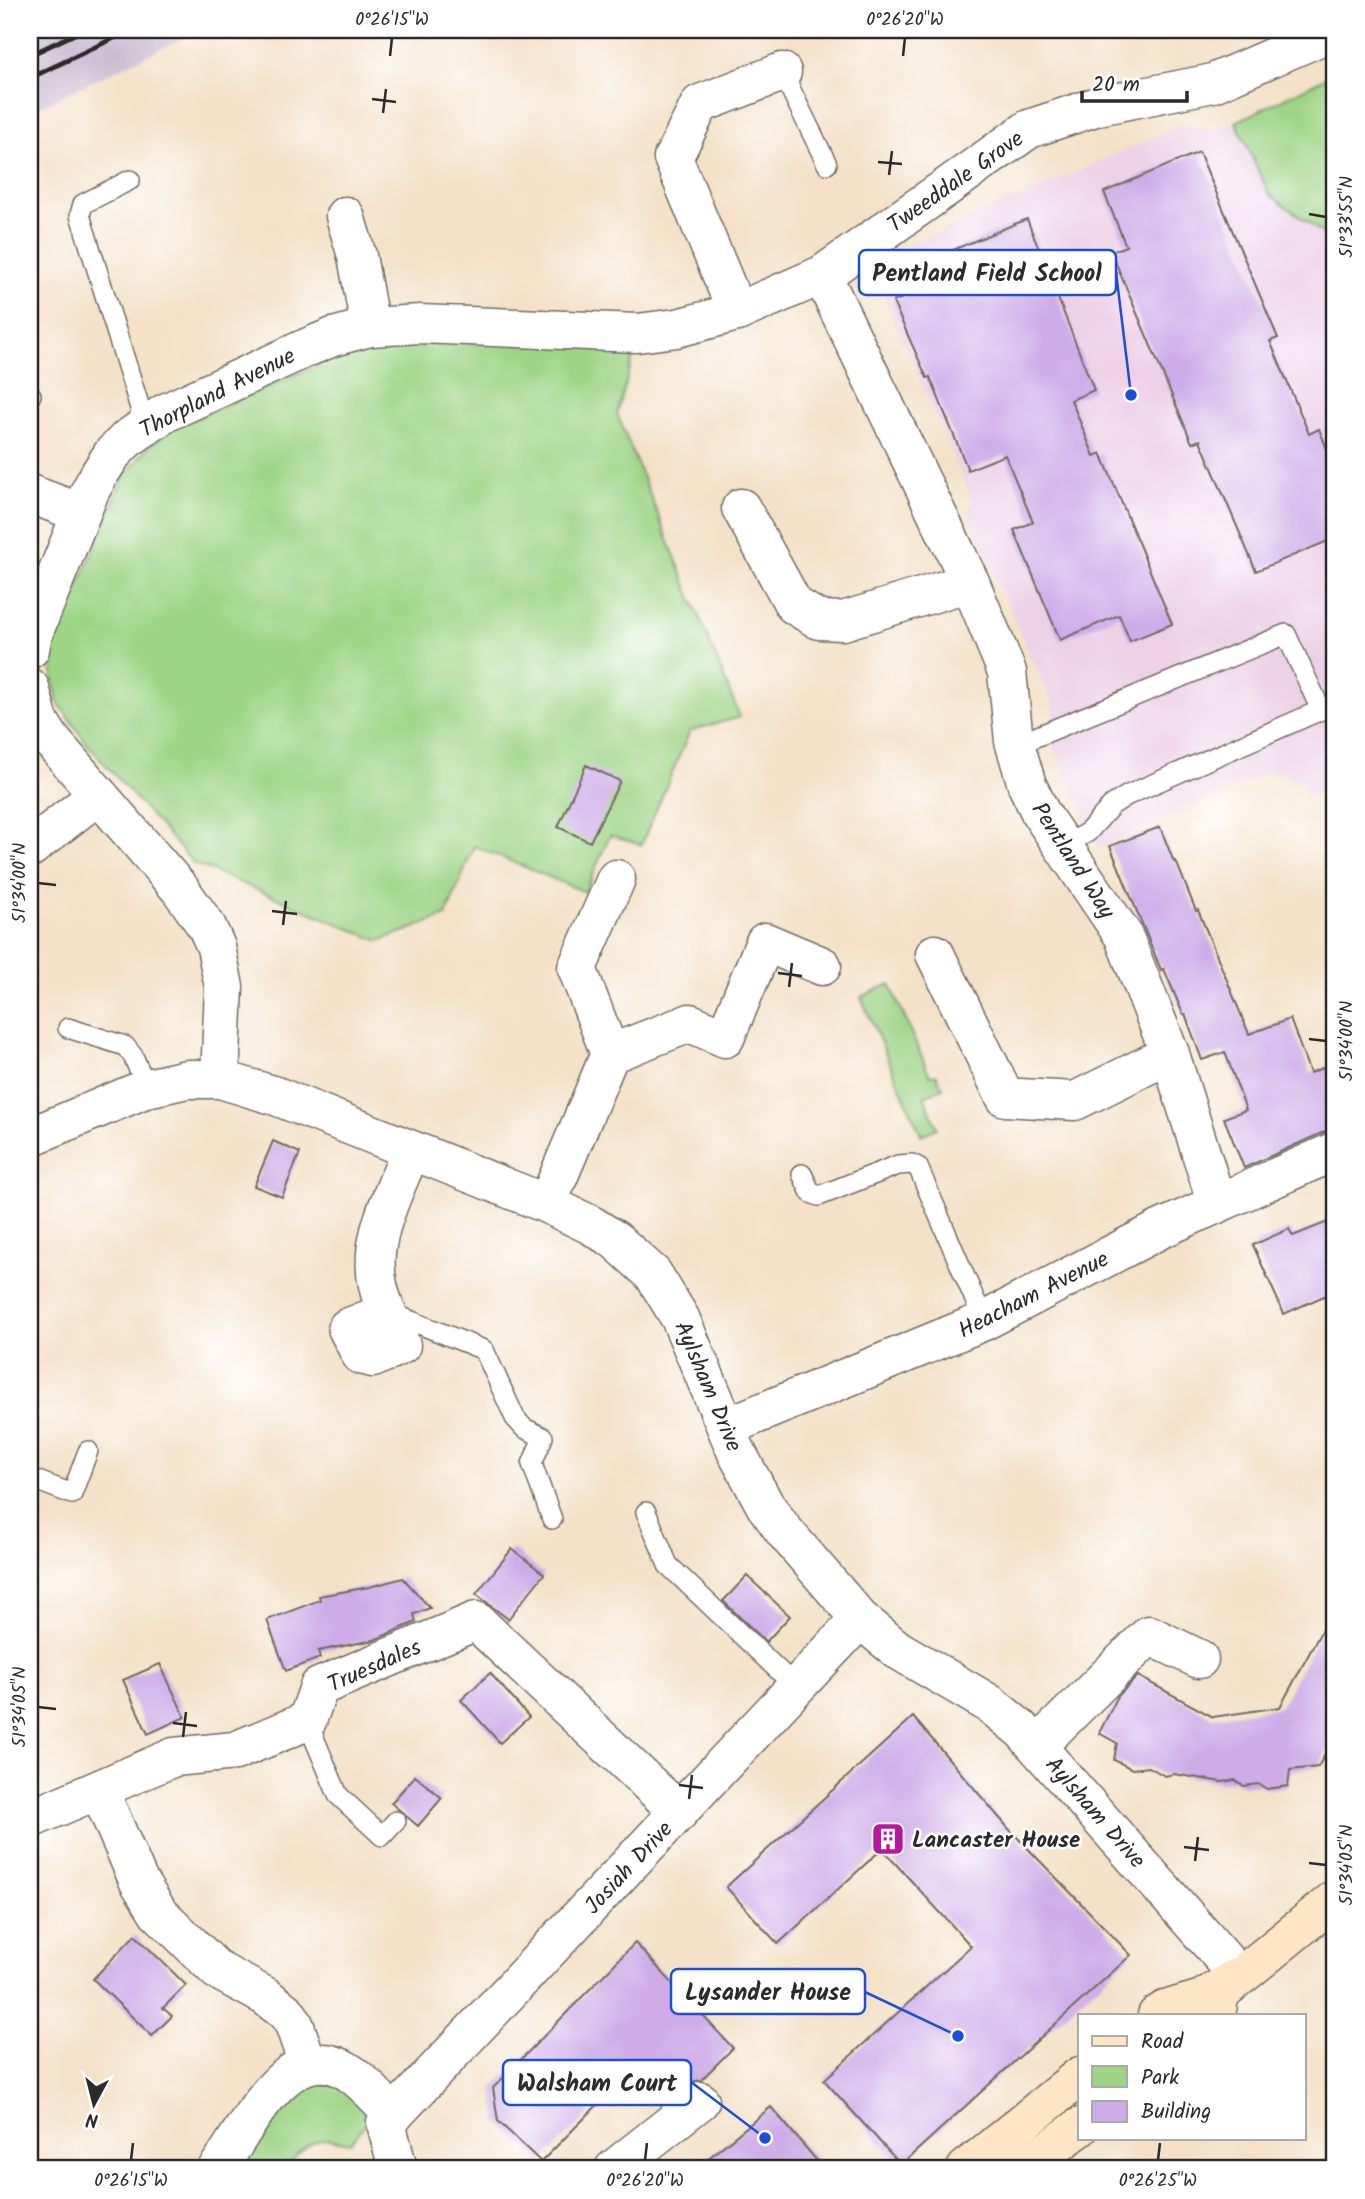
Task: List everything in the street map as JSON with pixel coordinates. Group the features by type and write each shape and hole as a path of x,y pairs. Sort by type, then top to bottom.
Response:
{"main road":[{"path":"1216,2014 1220,1993 1335,1899"},
{"path":"1159,2014 1202,1999 1239,1976"},
{"path":"966,2169 1078,2078"},
{"path":"1024,2169 1078,2128"}],"street":[{"name":"Tweeddale Grove","path":"822,275 1029,129 1098,106 1213,83 1317,33"},
{"path":"737,312 673,158 700,104 782,72"},
{"path":"345,216 357,256 370,327"},
{"name":"Thorpland Avenue","path":"30,649 33,634 94,482 113,453 145,424 306,348 370,327 420,324 637,332 677,328 737,312 822,275"},
{"name":"Pentland Way","path":"822,275 970,582 1007,672 1016,745 1027,785 1041,814 1122,935 1170,1054 1217,1204"},
{"path":"30,494 80,513"},
{"path":"741,508 794,605 819,620 843,621 970,582"},
{"path":"30,688 40,721 51,740 180,889 207,927 221,966 224,997 220,1079"},
{"path":"30,848 98,795"},
{"path":"547,1205 610,1054 577,968 616,879"},
{"path":"610,1054 690,1023 724,1038 765,942 822,967"},
{"path":"935,954 1005,1097 1075,1101 1170,1054"},
{"name":"Aylsham Drive","path":"30,1137 147,1088 187,1079 220,1079 276,1096 547,1205 591,1225 615,1240 653,1274 680,1318 748,1477 783,1531 860,1619 907,1656 990,1704 1038,1745 1239,1976"},
{"path":"387,1312 377,1283 376,1249 380,1231 411,1150"},
{"name":"Heacham Avenue","path":"726,1427 984,1321 1161,1229 1335,1151"},
{"name":"Josiah Drive","path":"394,2115 860,1619"},
{"name":"Truesdales","path":"307,1721 319,1687 476,1620 679,1812"},
{"path":"1038,1745 1149,1635 1199,1659"},
{"path":"30,1819 174,1757 235,1751 307,1721"},
{"path":"99,1790 147,1897 184,1939 217,1970 265,1996 286,2013 294,2024 308,2064"},
{"path":"217,2169 256,2108 286,2078 308,2064 321,2062 345,2069 356,2076 394,2115 386,2123 398,2169"},
{"path":"614,2169 700,2101"}],"lane":[{"path":"782,72 827,164"},
{"path":"130,180 83,204 80,215 145,424"},
{"path":"1016,745 1286,634 1321,710 1128,795 1112,804 1088,832 1064,846"},
{"path":"68,1028 125,1046 133,1056 147,1088"},
{"path":"802,1174 811,1193 819,1196 898,1165 912,1164 918,1167 984,1321"},
{"path":"387,1312 484,1350 515,1418 524,1428 543,1437 532,1464 552,1519"},
{"path":"30,1478 72,1494 89,1451"},
{"path":"646,1512 668,1565 797,1688"},
{"path":"307,1721 338,1795 382,1836 396,1821"}],"shaded area":[{"path":"30,30 200,30 30,111"},
{"path":"1236,122 1269,194 1335,242 1335,786 1307,798 1300,780 1272,771 1099,847 1049,736 1054,709 968,513 973,502 880,288 896,251 1185,124 1210,132"}],"green space":[{"path":"1335,73 1335,242 1269,194 1236,122"},
{"path":"384,339 636,347 617,414 740,717 690,731 641,845 610,835 585,892 474,846 446,916 379,941 193,863 87,744 57,701 50,656 124,476 148,447 175,427 347,352"},
{"path":"890,984 930,1076 936,1074 943,1088 924,1096 937,1128 921,1135 861,997"},
{"path":"308,2078 352,2090 370,2118 350,2143 327,2139 315,2142 298,2153 288,2169 230,2169 235,2161"}],"building":[{"path":"1199,152 1278,338 1270,341 1309,434 1319,429 1335,468 1335,538 1256,571 1200,440 1192,443 1111,252 1126,246 1104,192"},
{"path":"1027,219 1094,390 1071,400 1094,456 1101,453 1172,624 1130,641 1119,615 1060,640 1014,530 1033,522 1005,455 968,470 930,377 927,378 893,302 907,296 898,273"},
{"path":"586,765 620,781 590,842 558,827"},
{"path":"1160,827 1196,911 1198,910 1249,1034 1290,1019 1310,1073 1335,1063 1335,1129 1244,1168 1224,1118 1246,1110 1225,1052 1202,1060 1185,1014 1164,969 1161,970 1110,846"},
{"path":"273,1141 300,1153 282,1197 254,1186"},
{"path":"1335,1219 1335,1291 1284,1314 1253,1245 1289,1229 1293,1236"},
{"path":"512,1549 544,1574 508,1619 476,1594"},
{"path":"747,1576 790,1616 766,1642 723,1601"},
{"path":"403,1578 430,1608 414,1614 416,1622 374,1640 318,1651 320,1658 286,1671 267,1620 320,1600 319,1596"},
{"path":"1335,1606 1335,1735 1318,1767 1290,1770 1288,1786 1267,1789 1258,1784 1244,1786 1235,1780 1222,1782 1174,1774 1165,1776 1149,1767 1132,1769 1114,1760 1117,1743 1099,1733 1118,1696 1138,1676 1213,1717 1280,1707"},
{"path":"160,1664 185,1717 148,1734 123,1680"},
{"path":"490,1673 529,1717 500,1743 461,1700"},
{"path":"913,1717 1009,1829 1131,1955 901,2165 824,2080 971,1946 882,1849 778,1944 726,1887"},
{"path":"415,1776 442,1798 418,1826 391,1803"},
{"path":"135,1935 186,1985 163,2008 172,2016 152,2036 93,1979"},
{"path":"635,1943 733,2048 701,2080 687,2083 666,2100 635,2067 541,2162 498,2121 493,2088"},
{"path":"771,2107 824,2169 695,2169"}],"railway":[{"path":"30,55 83,30"},
{"path":"30,78 131,30"}],"place":[{"name":"Pentland Field School","path":"1131,395"},
{"name":"Lancaster House","path":"888,1839"},
{"name":"Lysander House","path":"958,2036"},
{"name":"Walsham Court","path":"765,2138"}]}
